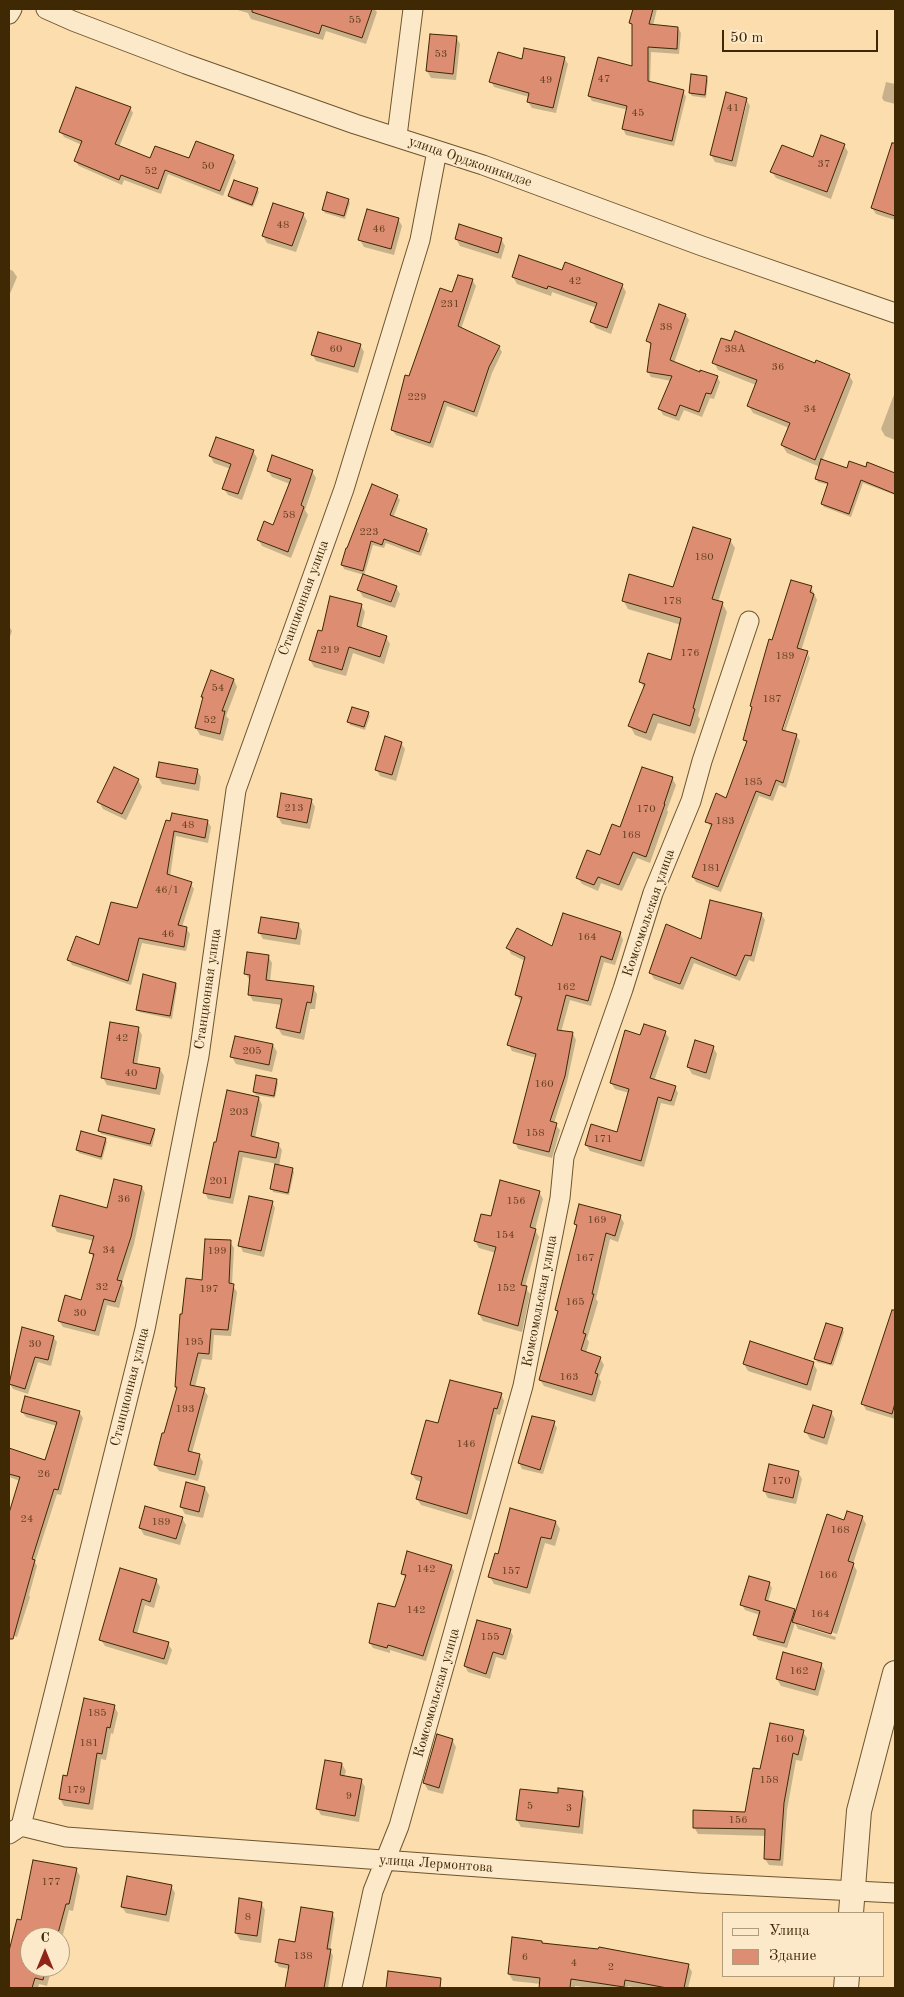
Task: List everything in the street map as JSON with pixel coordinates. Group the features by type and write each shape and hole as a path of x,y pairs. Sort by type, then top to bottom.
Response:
{"street":[{"path":"9,14 12,9"},
{"name":"улица Орджоникидзе","path":"46,9 186,64 355,124 483,165 702,246 895,313"},
{"path":"397,136 412,9"},
{"name":"Станционная улица","path":"15,1830 145,1329 199,1056 236,790 344,489 420,240 437,151"},
{"name":"Комсомольская улица","path":"352,1988 373,1891 399,1826 523,1386 560,1198 564,1157 623,989 654,893 691,801 702,761 749,621"},
{"path":"851,1902 858,1811 895,1673"},
{"name":"улица Лермонтова","path":"15,1830 66,1837 699,1883 851,1902 895,1892"}],"building":[{"path":"252,9 372,9 362,38 322,25 319,34 252,12"},
{"path":"633,9 653,9 649,24 678,27 677,49 648,47 648,81 684,90 672,141 622,129 627,106 588,96 598,57 632,66 632,24 629,23"},
{"path":"430,34 457,36 453,74 426,71"},
{"path":"524,48 565,57 553,108 527,102 529,93 489,82 498,52 522,59"},
{"path":"691,74 707,76 705,95 689,93"},
{"path":"76,87 131,107 115,144 150,158 155,146 189,158 196,141 234,155 220,191 165,170 158,189 121,175 119,180 74,161 82,141 59,132"},
{"path":"726,92 747,98 732,161 710,155"},
{"path":"821,135 845,144 827,192 770,172 782,145 813,157"},
{"path":"892,143 895,143 895,216 871,208"},
{"path":"234,180 258,188 252,205 228,196"},
{"path":"327,192 349,199 344,216 322,210"},
{"path":"273,203 304,213 292,246 262,236"},
{"path":"367,209 399,218 391,249 358,240"},
{"path":"459,224 502,238 498,253 455,239"},
{"path":"519,255 562,270 565,262 623,284 607,328 590,322 597,303 548,286 547,289 512,277"},
{"path":"458,275 473,279 458,326 500,346 489,367 474,412 444,401 430,443 391,430 405,375 409,376 440,288 452,292"},
{"path":"659,304 686,314 670,360 700,372 700,370 718,376 711,394 706,393 699,412 680,405 676,416 658,409 672,376 647,372 651,343 646,341"},
{"path":"735,331 815,363 816,360 850,374 815,460 781,445 790,423 747,406 757,380 712,363 721,338 731,341"},
{"path":"318,332 361,344 354,367 311,355"},
{"path":"216,437 254,450 238,494 222,489 231,464 209,456"},
{"path":"272,455 313,470 301,505 304,507 288,552 257,540 264,521 273,525 291,479 267,471"},
{"path":"821,459 847,468 849,461 866,467 867,462 895,473 895,494 861,480 849,514 821,504 828,483 815,479"},
{"path":"372,484 398,495 390,515 427,529 419,552 384,539 382,545 371,541 363,571 341,565"},
{"path":"693,527 731,539 712,599 723,602 693,708 695,709 690,726 653,714 646,733 628,726 645,684 639,682 648,653 671,660 681,618 622,601 629,574 673,587"},
{"path":"363,574 397,586 391,602 357,590"},
{"path":"791,580 812,586 810,592 814,594 797,648 808,651 782,730 797,734 783,783 776,780 770,796 756,791 718,887 692,877 712,824 705,822 716,793 726,798 747,741 743,740 752,707 750,706 769,639 772,640"},
{"path":"330,596 362,604 357,626 387,636 380,657 349,647 342,670 309,660 318,630 322,631"},
{"path":"211,670 234,679 222,711 225,711 220,734 195,728 203,697 201,697"},
{"path":"352,707 369,712 364,727 347,722"},
{"path":"385,736 402,742 392,775 375,770"},
{"path":"159,762 198,769 195,784 156,777"},
{"path":"114,767 139,779 122,814 97,802"},
{"path":"642,767 673,777 646,857 633,852 619,885 598,877 594,885 576,878 587,850 600,855 612,824 620,827"},
{"path":"281,793 312,799 307,823 277,817"},
{"path":"172,813 208,820 205,838 174,831 167,874 192,882 178,925 187,927 184,947 139,938 128,981 67,960 76,936 99,945 111,902 137,908 166,820 170,821"},
{"path":"710,900 762,913 751,956 745,955 736,976 691,957 680,984 649,973 666,924 701,939"},
{"path":"563,913 621,932 612,960 601,956 588,1001 566,995 557,1030 573,1032 565,1076 550,1121 557,1123 549,1152 513,1143 536,1054 507,1045 522,997 515,995 525,957 506,948 517,928 552,946"},
{"path":"261,917 299,923 296,939 258,933"},
{"path":"247,952 269,955 266,980 314,986 311,1003 307,1002 300,1033 276,1028 282,999 248,995 250,975 244,974"},
{"path":"143,974 176,983 170,1016 136,1010"},
{"path":"110,1022 139,1027 133,1063 160,1068 156,1089 101,1078"},
{"path":"644,1024 666,1031 650,1078 676,1086 671,1101 658,1097 641,1161 585,1145 591,1124 617,1132 629,1089 610,1083 625,1030 640,1035"},
{"path":"235,1036 273,1044 269,1065 230,1057"},
{"path":"695,1040 714,1046 706,1073 687,1067"},
{"path":"256,1075 277,1079 274,1096 253,1092"},
{"path":"227,1090 259,1097 251,1136 279,1143 276,1158 239,1151 230,1198 203,1193"},
{"path":"102,1115 155,1129 150,1144 98,1131"},
{"path":"81,1131 106,1138 101,1157 76,1150"},
{"path":"275,1164 293,1168 288,1193 270,1189"},
{"path":"114,1179 142,1186 131,1237 117,1280 122,1281 115,1302 104,1299 95,1331 58,1321 65,1295 81,1300 94,1254 89,1253 94,1236 52,1226 60,1195 107,1208"},
{"path":"500,1180 540,1191 530,1227 536,1229 521,1285 527,1286 518,1326 478,1314 496,1247 474,1241 481,1214 491,1216"},
{"path":"249,1196 273,1201 261,1251 238,1246"},
{"path":"579,1204 621,1215 615,1236 606,1233 592,1294 594,1294 583,1333 586,1334 581,1350 601,1357 595,1373 598,1374 592,1395 539,1380 558,1311 555,1310 577,1225 574,1224"},
{"path":"205,1239 231,1240 229,1283 234,1284 228,1330 211,1329 209,1354 198,1353 190,1385 205,1388 188,1451 200,1454 195,1475 154,1465 177,1387 175,1387 180,1314 182,1314 186,1278 202,1280"},
{"path":"892,1310 895,1310 895,1403 892,1414 861,1404"},
{"path":"826,1323 843,1328 831,1364 814,1359"},
{"path":"22,1327 54,1336 48,1360 35,1357 25,1389 9,1384"},
{"path":"750,1341 814,1362 807,1385 743,1364"},
{"path":"450,1380 502,1393 497,1409 494,1408 467,1514 416,1499 422,1477 411,1474 426,1420 438,1423"},
{"path":"25,1396 80,1411 58,1490 54,1489 32,1559 35,1560 13,1639 9,1639 9,1513 20,1477 9,1474 9,1448 45,1460 57,1422 21,1412"},
{"path":"813,1405 832,1411 824,1438 804,1432"},
{"path":"532,1416 555,1421 540,1470 518,1463"},
{"path":"769,1464 799,1471 793,1498 763,1491"},
{"path":"186,1482 205,1487 199,1512 180,1507"},
{"path":"145,1506 183,1517 176,1539 139,1528"},
{"path":"510,1508 556,1521 551,1539 541,1537 527,1588 488,1577 495,1553 498,1554"},
{"path":"847,1511 863,1516 848,1561 854,1563 831,1634 792,1622 827,1514 844,1520"},
{"path":"407,1551 452,1565 423,1656 388,1645 387,1648 369,1643 378,1603 395,1607 406,1575 401,1574"},
{"path":"120,1568 157,1579 150,1602 142,1599 133,1632 169,1642 164,1659 99,1640"},
{"path":"749,1576 770,1582 765,1600 795,1609 784,1643 753,1635 760,1611 740,1605"},
{"path":"477,1620 511,1629 503,1655 493,1652 486,1674 464,1666"},
{"path":"783,1652 822,1663 815,1690 776,1679"},
{"path":"84,1698 115,1705 110,1728 107,1727 102,1754 97,1753 89,1804 59,1799 63,1775 67,1776"},
{"path":"770,1723 804,1730 798,1755 793,1753 784,1803 780,1860 764,1859 765,1829 693,1828 693,1810 745,1812 753,1768 760,1769"},
{"path":"437,1734 453,1739 439,1788 423,1783"},
{"path":"325,1760 342,1763 340,1775 362,1779 355,1816 316,1809"},
{"path":"558,1788 583,1791 579,1827 516,1820 520,1789 558,1793"},
{"path":"33,1860 77,1868 69,1904 66,1904 60,1927 20,1927 20,1977 44,1977 43,1980 35,1978 32,1988 9,1988 9,1951 17,1919 21,1920"},
{"path":"127,1876 172,1885 166,1915 121,1907"},
{"path":"239,1898 262,1902 257,1936 235,1933"},
{"path":"301,1907 333,1912 327,1949 331,1949 324,1988 285,1988 289,1965 275,1962 279,1939 295,1942"},
{"path":"512,1937 542,1941 542,1943 598,1949 599,1947 689,1964 684,1988 667,1988 625,1980 624,1987 571,1979 570,1988 539,1988 540,1978 508,1974"},
{"path":"388,1971 441,1978 440,1988 386,1988"}]}
